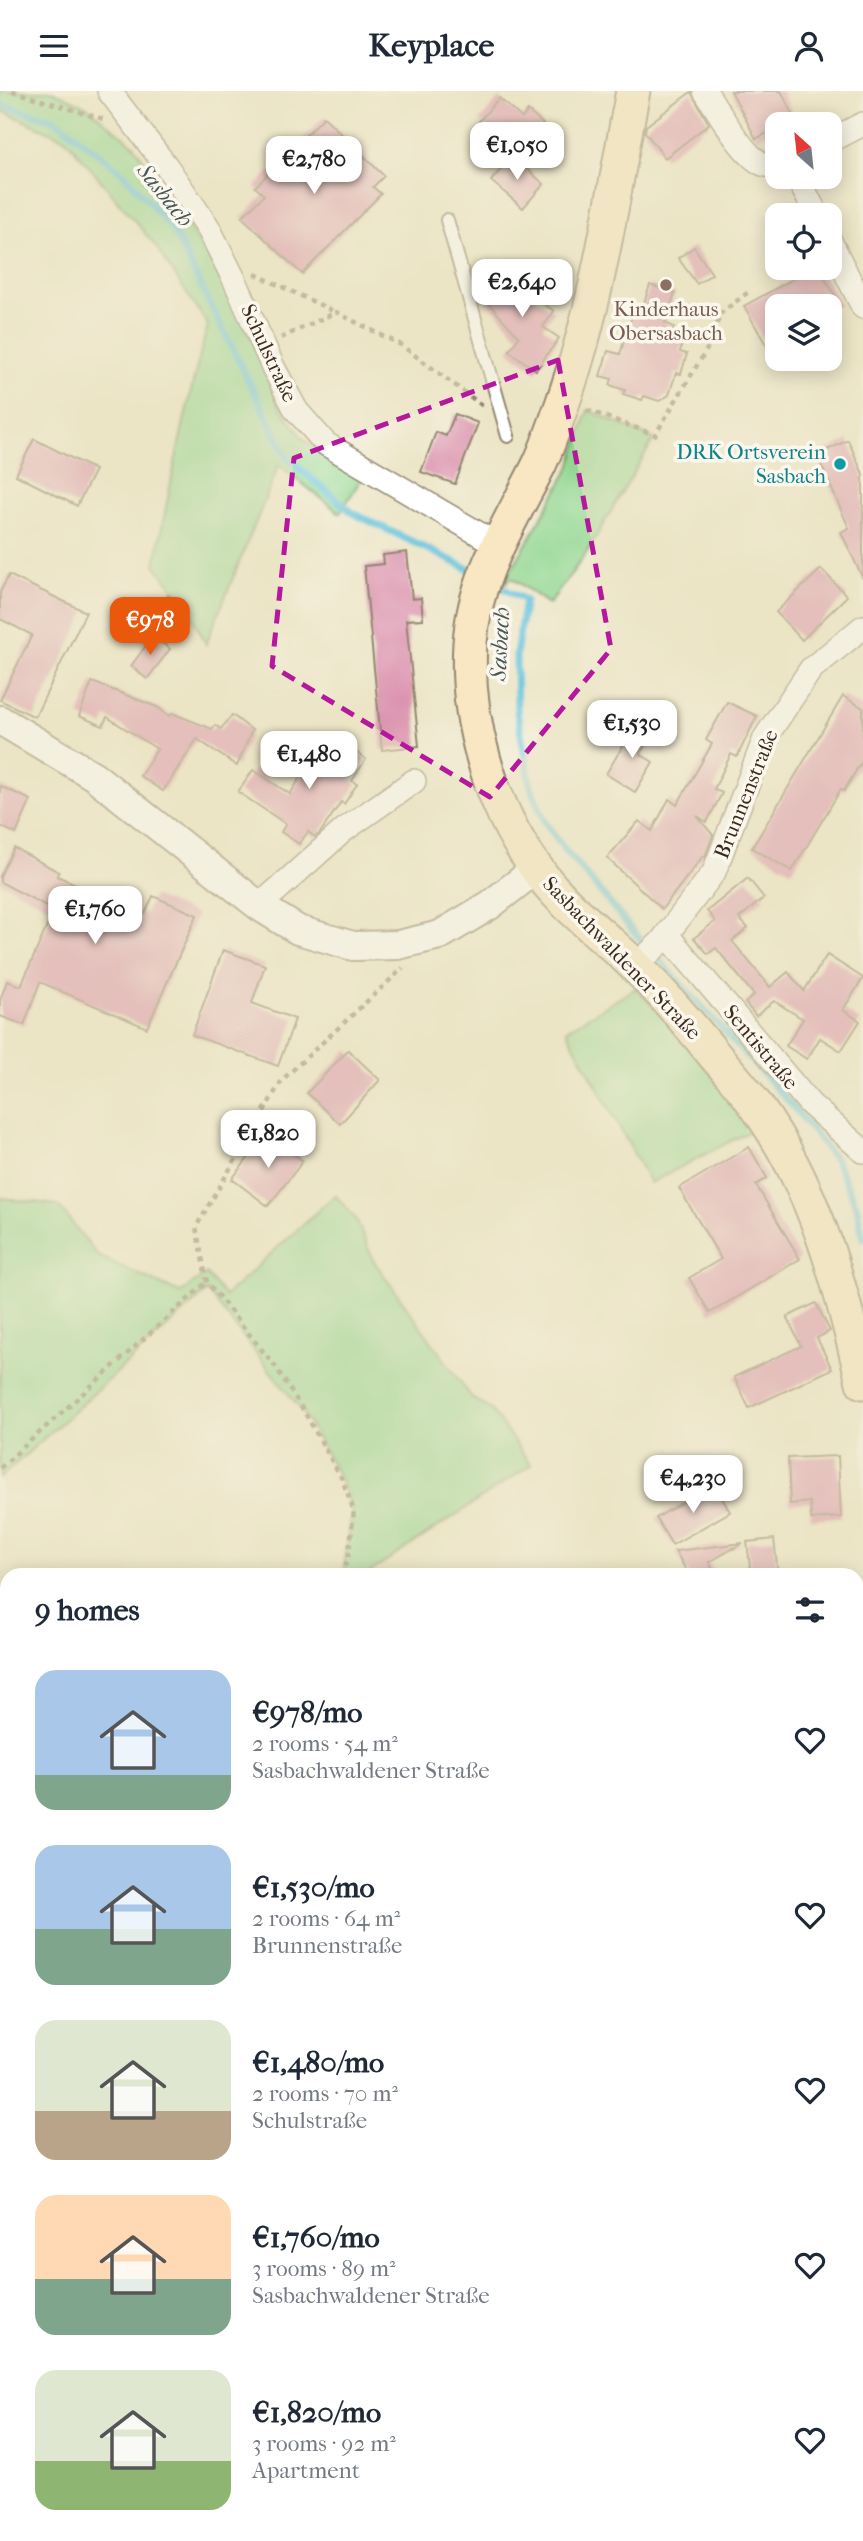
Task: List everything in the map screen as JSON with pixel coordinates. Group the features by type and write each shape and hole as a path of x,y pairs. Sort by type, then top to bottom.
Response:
{"main road":[{"path":"536,869 513,832 491,781 476,735 469,684 470,640 487,570 542,458 581,348 633,91"},
{"name":"Sasbachwaldener Straße","path":"536,869 571,908 639,963 757,1106 783,1146 810,1200 833,1265 863,1382"}],"street":[{"name":"Schulstraße","path":"109,91 208,227 296,410 326,444 487,570"},
{"path":"705,91 740,143 755,159 765,165"},
{"path":"842,135 863,124"},
{"path":"842,265 863,307"},
{"name":"Brunnenstraße","path":"639,963 664,938 714,872 765,738 811,669 863,627"},
{"name":"Sasbachwaldener Straße","path":"0,720 94,775 259,906 298,930 354,946 398,945 440,935 490,905 536,869"},
{"path":"259,906 344,830 414,781"},
{"name":"Sentistraße","path":"664,938 810,1104 863,1151"}],"lane":[{"path":"447,220 508,436"}],"path":[{"path":"12,91 140,132"},
{"path":"236,283 256,274 401,345 492,413 508,436"},
{"path":"564,401 655,435 707,349 721,313 751,290"},
{"path":"265,346 336,312"},
{"path":"344,1568 348,1560 354,1511 342,1479 275,1366 207,1282 196,1227 282,1080 411,962"},
{"path":"0,1468 207,1282"}],"highlighted area":[{"path":"558,360 611,649 490,797 272,666 294,458"}],"green space":[{"path":"0,91 52,91 86,106 134,145 209,258 257,348 278,404 303,438 324,455 363,476 340,513 279,465 206,644 186,604 155,565 179,444 208,325 154,244 66,139 0,110"},
{"path":"588,410 654,439 585,555 549,604 512,578 502,586 570,468"},
{"path":"636,988 756,1128 650,1183 566,1030"},
{"path":"335,1195 356,1219 373,1260 472,1398 491,1410 531,1465 376,1568 344,1568 352,1512 338,1475 302,1411 207,1291 0,1478 0,1198 58,1205 98,1256 180,1293 206,1274 225,1296"}],"building":[{"path":"731,91 781,91 792,112 765,112 765,134 756,139"},
{"path":"691,92 709,124 665,158 645,132 646,126"},
{"path":"499,98 522,118 528,111 543,124 518,154 479,121"},
{"path":"324,117 384,176 373,187 381,194 302,274 242,217 264,195 255,187"},
{"path":"512,156 544,184 523,208 491,181"},
{"path":"694,247 712,274 697,284 678,258"},
{"path":"494,271 554,311 543,327 559,338 536,370 509,351 519,337 482,296 488,291 481,283"},
{"path":"791,280 826,280 834,294 766,294"},
{"path":"650,285 675,293 665,323 674,327 671,336 683,340 680,352 687,354 681,374 676,373 669,395 659,401 644,396 642,400 623,394 625,390 610,385 612,379 600,376 608,351 620,354 633,313 640,315"},
{"path":"765,294 765,343 744,306"},
{"path":"455,414 478,423 455,484 421,472 436,432 446,436"},
{"path":"34,439 95,470 77,506 16,475"},
{"name":"DRK Ortsverein Sasbach","path":"848,440 863,474 863,579 841,532 849,528 817,455"},
{"path":"407,552 412,599 421,598 423,619 406,620 419,746 382,750 364,566 384,564 383,555"},
{"path":"821,569 847,596 802,640 776,612"},
{"path":"9,575 86,612 35,717 0,700 32,635 0,619 0,592"},
{"path":"168,595 183,605 168,626 154,617"},
{"path":"153,636 170,649 147,679 131,666"},
{"path":"92,682 157,707 170,716 172,713 212,729 215,725 221,729 232,715 252,730 237,766 197,739 163,791 140,776 157,749 107,717 103,726 79,716"},
{"path":"843,696 863,708 863,759 844,791 841,789 792,871 752,848"},
{"path":"727,702 757,716 737,757 731,754 714,789 722,793 707,822 697,816 713,835 705,857 703,856 662,909 607,858 639,821 652,831 669,799 677,805 712,744 706,740"},
{"path":"636,724 652,734 640,754 653,762 635,792 606,774"},
{"path":"329,734 366,759 352,781 357,784 344,804 341,802 320,833 315,837 308,832 299,844 281,832 286,824 238,792 253,770 290,794"},
{"path":"0,786 31,800 16,834 0,826"},
{"path":"14,848 59,872 57,876 145,914 153,896 197,915 147,1028 40,982 24,1025 0,1016 0,1000 7,981 21,986 54,910 0,882 0,876"},
{"path":"748,878 764,898 739,918 748,928 732,941 770,987 788,972 804,991 827,955 863,978 843,1010 860,1021 841,1051 820,1038 807,1059 786,1046 803,1019 774,1001 756,1016 745,1003 754,995 716,948 708,954 694,938 715,921 707,911"},
{"path":"223,950 265,965 252,1003 295,1019 278,1066 192,1035"},
{"path":"348,1050 380,1080 340,1124 307,1093"},
{"path":"267,1134 303,1161 268,1206 232,1179"},
{"path":"749,1147 767,1178 756,1185 800,1259 710,1313 689,1278 721,1259 679,1188"},
{"path":"816,1303 830,1331 817,1338 832,1369 749,1408 734,1377 801,1346 787,1317"},
{"path":"838,1456 841,1517 811,1519 810,1502 790,1504 788,1458"},
{"path":"714,1484 730,1512 672,1545 656,1518"},
{"path":"774,1539 777,1568 750,1568 747,1542"},
{"path":"743,1543 709,1562 712,1568 685,1568 675,1551"}],"waterway":[{"name":"Sasbach","path":"0,105 56,120 123,173 172,228 288,459 353,513 475,572"},
{"name":"Sasbach","path":"492,582 525,600 516,654 517,712 531,787 545,822 633,931 796,1110 836,1161 857,1207 863,1238"}],"place":[{"name":"Kinderhaus Obersasbach","path":"666,285"},
{"name":"DRK Ortsverein Sasbach","path":"840,464"}]}
